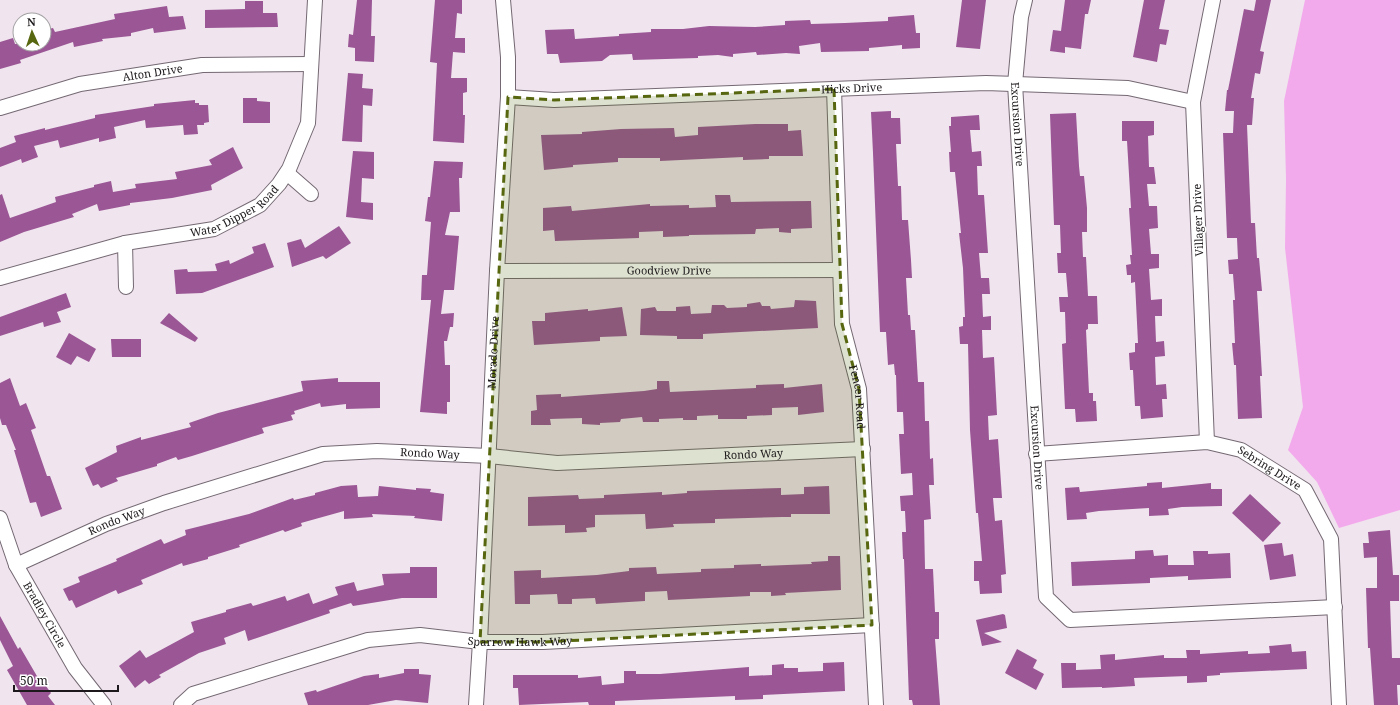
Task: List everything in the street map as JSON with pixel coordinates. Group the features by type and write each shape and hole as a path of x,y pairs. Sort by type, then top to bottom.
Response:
{"street":[{"name":"Water Dipper Road","path":"0,278 125,244 214,229 260,205 287,173 308,123 310,64 315,0"},
{"name":"Morado Drive","path":"476,705 497,271 508,97 504,0"},
{"name":"Excursion Drive","path":"1025,0 1021,17 1015,84 1036,454 1046,597 1070,620 1335,607"},
{"name":"Villager Drive","path":"1207,442 1193,102 1213,0"},
{"name":"Alton Drive","path":"0,108 80,84 202,65 310,64"},
{"name":"Hicks Drive","path":"508,97 554,100 986,83 1128,88 1193,102"},
{"name":"Fencer Road","path":"834,89 842,324 859,389 876,705"},
{"path":"287,173 312,194"},
{"path":"125,244 126,287"},
{"name":"Goodview Drive","path":"497,271 840,270"},
{"name":"Sebring Drive","path":"1036,454 1207,442 1241,450 1305,490 1331,539 1339,705"},
{"name":"Rondo Way","path":"16,565 114,521 164,503 323,454 377,451 489,456 557,463 863,449"},
{"name":"Bradley Circle","path":"0,518 16,565 75,668 104,705"},
{"name":"Sparrow Hawk Way","path":"181,705 193,694 368,640 420,635 480,642 543,642 872,625"}],"highlighted area":[{"path":"834,89 842,324 859,389 872,625 543,642 480,642 508,97 554,100"}],"shaded area":[{"path":"1305,0 1400,0 1400,510 1339,528 1317,482 1288,450 1303,407 1285,248 1286,179 1284,101"}],"building":[{"path":"357,0 372,0 371,36 375,36 374,62 355,61 355,48 348,47 349,34 353,35"},
{"path":"435,0 462,0 462,14 457,13 455,38 465,38 465,53 453,52 451,78 467,78 467,92 463,93 463,115 465,115 464,143 433,141 437,63 430,62"},
{"path":"962,0 986,0 980,49 956,47"},
{"path":"1065,0 1091,0 1088,14 1085,14 1081,49 1065,47 1065,53 1050,51 1053,30 1061,31"},
{"path":"1144,0 1165,0 1159,29 1169,30 1166,45 1160,44 1157,62 1133,57"},
{"path":"1256,0 1271,0 1260,51 1264,52 1260,74 1255,73 1251,98 1254,98 1252,125 1247,125 1251,223 1255,223 1257,258 1259,258 1262,291 1257,291 1262,376 1260,376 1262,418 1238,419 1236,365 1234,365 1232,343 1235,343 1233,300 1235,300 1233,274 1229,274 1228,260 1238,259 1237,238 1227,238 1223,133 1233,133 1234,111 1225,111 1227,90 1244,9 1254,11"},
{"path":"245,1 263,1 263,13 277,13 278,27 205,28 205,10 245,9"},
{"path":"167,6 169,17 183,16 186,29 154,33 153,28 131,33 131,36 102,39 103,41 74,47 73,42 52,49 52,28 55,32 115,19 114,14"},
{"path":"914,15 916,33 920,33 920,48 902,49 902,45 869,48 869,51 821,52 820,43 799,46 800,54 786,53 757,55 756,52 733,54 733,57 718,55 698,56 698,58 633,60 632,54 610,55 602,61 560,63 558,54 547,54 545,30 574,29 575,39 651,32 651,29 683,29 709,26 755,27 785,25 785,21 810,20 811,24 888,21 888,17"},
{"path":"12,38 12,52 44,52 20,60 21,63 0,69 0,42"},
{"path":"348,73 363,74 362,88 373,89 372,106 363,105 362,142 342,141"},
{"path":"243,98 257,98 257,101 270,102 270,123 243,123"},
{"path":"195,100 195,103 199,103 199,105 208,105 209,122 204,123 204,125 197,125 198,134 184,135 183,125 146,128 145,120 114,127 116,138 99,142 99,138 60,148 58,140 34,146 38,157 22,163 21,159 0,167 0,148 16,142 14,136 95,118 95,115 154,106 154,104"},
{"path":"891,111 891,118 900,118 901,144 896,144 898,186 901,186 902,220 908,220 912,278 906,278 908,315 910,315 911,330 915,330 918,382 924,382 925,421 929,421 930,459 933,458 934,485 929,485 931,519 924,520 925,569 933,569 935,612 939,612 939,639 935,639 940,705 913,705 912,700 909,700 902,532 906,532 905,511 901,511 900,496 913,495 912,473 901,474 899,434 904,434 903,412 897,412 896,375 894,364 888,365 886,332 880,332 871,112"},
{"path":"1076,113 1080,176 1084,176 1087,208 1087,232 1082,232 1083,257 1086,257 1088,296 1097,296 1098,324 1088,324 1088,329 1086,330 1089,393 1093,393 1093,401 1096,401 1097,421 1076,422 1075,409 1065,409 1062,344 1066,343 1065,312 1060,312 1059,297 1068,297 1066,273 1058,273 1057,253 1061,253 1060,225 1054,225 1050,114"},
{"path":"979,115 980,130 970,130 972,152 981,151 982,166 977,166 978,195 984,195 988,253 979,253 981,278 989,278 990,294 982,294 983,317 991,316 991,330 982,330 983,358 994,357 997,415 988,416 989,440 998,439 1002,498 993,498 995,521 1002,520 1006,574 1001,575 1002,593 980,594 979,581 974,581 974,561 982,561 978,513 976,513 970,430 968,344 960,344 959,327 963,326 963,317 965,317 963,268 959,233 961,233 955,172 950,172 949,152 951,152 949,126 951,126 951,117"},
{"path":"1122,121 1154,121 1154,135 1148,136 1149,167 1154,167 1156,184 1147,184 1149,206 1157,206 1158,228 1149,229 1151,254 1159,254 1159,268 1149,269 1151,300 1162,299 1162,316 1155,316 1156,342 1164,341 1165,356 1155,357 1156,385 1166,384 1167,399 1162,399 1163,417 1141,419 1140,406 1135,406 1133,370 1130,370 1129,353 1135,352 1135,343 1138,343 1135,282 1131,283 1131,275 1127,275 1126,265 1131,264 1130,255 1132,255 1129,208 1131,208 1127,141 1122,141"},
{"path":"788,124 788,131 801,130 803,156 769,156 769,159 743,160 743,157 660,161 660,158 618,158 618,162 573,165 573,167 544,170 541,135 582,134 582,132 621,129 674,128 675,137 698,135 698,127"},
{"path":"233,147 243,168 211,185 212,190 172,198 130,203 130,205 99,211 97,204 72,214 74,217 24,232 0,242 0,195 2,194 10,218 56,202 55,197 111,181 113,192 136,188 135,184 177,179 175,172 212,165 209,160"},
{"path":"353,151 374,152 374,179 362,178 361,202 373,203 373,220 346,217"},
{"path":"434,161 463,162 462,178 459,178 460,212 450,212 445,235 459,236 454,290 444,290 441,314 454,313 453,327 450,327 447,341 444,341 445,365 450,365 450,402 447,402 447,414 420,412 431,300 421,300 422,275 427,275 431,222 425,221 428,197 430,197"},
{"path":"715,195 730,195 731,202 811,201 812,228 791,229 791,233 779,232 779,228 756,229 755,234 663,237 663,231 639,232 639,238 555,241 554,230 543,231 543,208 571,206 572,211 650,204 650,206 689,205 689,208 716,207"},
{"path":"339,226 351,243 326,259 323,256 292,267 287,243 301,239 305,248"},
{"path":"265,243 274,267 202,293 176,294 174,270 187,269 188,272 217,271 215,264 229,260 230,264 254,253 252,247"},
{"path":"66,293 71,307 57,312 61,322 44,327 43,322 0,336 0,317"},
{"path":"795,300 816,301 818,328 703,334 703,339 677,339 677,336 640,335 641,309 655,307 657,311 676,311 676,307 690,306 691,314 711,313 712,305 724,305 727,308 747,307 747,304 760,302 762,306 770,306 771,309 794,307"},
{"path":"622,307 627,336 600,337 600,341 534,345 532,321 545,321 545,313 588,309 588,311"},
{"path":"169,313 198,338 195,342 160,323"},
{"path":"69,333 96,349 89,362 77,356 71,365 56,357"},
{"path":"111,339 141,339 141,357 112,357"},
{"path":"10,378 20,406 26,403 36,428 31,430 47,476 50,476 62,509 41,517 36,502 30,503 14,450 16,450 6,425 2,425 0,418 0,383"},
{"path":"338,378 338,382 380,382 380,408 346,409 346,404 321,407 320,403 294,411 295,414 291,415 293,420 262,428 264,433 178,460 176,457 157,464 157,466 116,478 118,481 101,488 98,484 93,486 85,468 117,452 116,446 141,437 141,440 191,427 189,423 218,413 303,391 301,381"},
{"path":"657,381 669,381 670,392 756,388 756,385 784,384 784,388 822,384 824,412 798,415 798,407 772,408 772,415 747,416 747,419 718,419 718,415 697,416 697,420 683,420 683,418 659,419 659,422 643,422 642,417 621,419 620,422 600,423 600,425 582,424 582,418 550,419 551,425 531,425 531,411 537,410 536,395 561,394 561,397 644,391 657,389"},
{"path":"1162,482 1162,488 1211,483 1211,489 1222,489 1222,506 1182,507 1168,509 1169,515 1149,516 1149,508 1099,511 1086,513 1087,519 1067,520 1065,488 1079,487 1080,492 1147,486 1147,483"},
{"path":"357,485 358,497 378,496 379,486 416,490 416,488 431,489 430,492 444,494 442,521 414,518 415,516 372,514 373,517 344,519 344,511 301,523 302,526 285,532 283,530 239,545 240,547 208,557 208,559 183,566 182,563 141,580 143,584 118,594 116,590 76,608 72,600 69,601 63,589 80,582 78,577 117,561 116,559 161,539 164,544 186,535 185,530 249,514 293,498 294,500 315,495 315,493 341,486"},
{"path":"829,486 830,514 791,514 791,517 715,519 715,523 673,524 674,527 646,529 645,514 595,515 595,527 586,528 587,532 565,533 565,525 528,526 528,497 578,495 579,499 604,498 604,495 662,492 662,495 687,493 687,491 781,488 781,495 804,494 804,487"},
{"path":"1250,494 1281,523 1263,542 1232,513"},
{"path":"1390,530 1393,575 1399,575 1399,601 1390,601 1392,658 1400,658 1400,685 1397,685 1398,705 1374,705 1370,648 1368,648 1366,588 1377,588 1377,557 1364,558 1363,543 1369,543 1368,532"},
{"path":"1282,543 1284,556 1293,554 1296,576 1270,580 1264,545"},
{"path":"1153,550 1154,556 1168,555 1168,565 1194,565 1193,551 1208,551 1208,554 1230,553 1231,578 1188,580 1188,576 1150,578 1150,583 1072,586 1071,562 1135,559 1135,551"},
{"path":"828,556 840,556 841,590 785,593 786,595 771,596 771,592 750,592 750,596 668,600 667,591 645,592 645,601 596,604 595,598 572,599 572,604 558,604 557,594 530,595 530,604 515,604 514,571 541,570 541,578 597,575 629,571 629,568 656,567 657,574 701,572 701,569 734,568 734,565 761,564 761,566 812,564 811,562 828,561"},
{"path":"410,567 437,567 437,598 402,598 353,606 351,603 329,610 330,613 248,641 245,630 224,638 226,644 199,653 159,675 161,677 149,684 145,680 135,688 119,666 140,650 146,658 194,632 191,622 226,612 226,610 251,603 253,606 285,596 287,601 309,593 313,604 338,595 335,587 354,582 357,591 384,585 382,574 410,573"},
{"path":"1003,614 1005,615 1007,628 984,633 1002,642 982,646 976,620"},
{"path":"0,616 18,649 20,647 41,683 43,682 51,693 48,696 55,705 27,705 7,670 13,666 0,640"},
{"path":"1291,644 1292,652 1306,651 1307,669 1220,673 1220,675 1207,676 1207,682 1187,683 1187,676 1134,678 1135,686 1062,688 1061,663 1076,663 1076,670 1101,669 1100,655 1115,654 1115,660 1164,655 1164,658 1187,658 1186,650 1200,650 1200,654 1248,651 1248,654 1270,653 1269,646"},
{"path":"1017,649 1037,660 1033,668 1044,674 1036,690 1005,673"},
{"path":"844,662 845,691 763,695 763,699 735,700 735,696 615,701 615,705 589,705 588,702 519,705 518,688 513,688 513,675 578,675 578,678 601,676 602,685 624,683 624,671 636,671 636,674 660,674 749,667 749,676 772,675 772,665 784,664 784,668 798,668 798,672 823,671 823,663"},
{"path":"404,669 419,669 419,674 431,675 428,703 396,700 368,705 308,705 304,693 316,690 317,692 364,676 379,674 379,678 404,673"}]}
